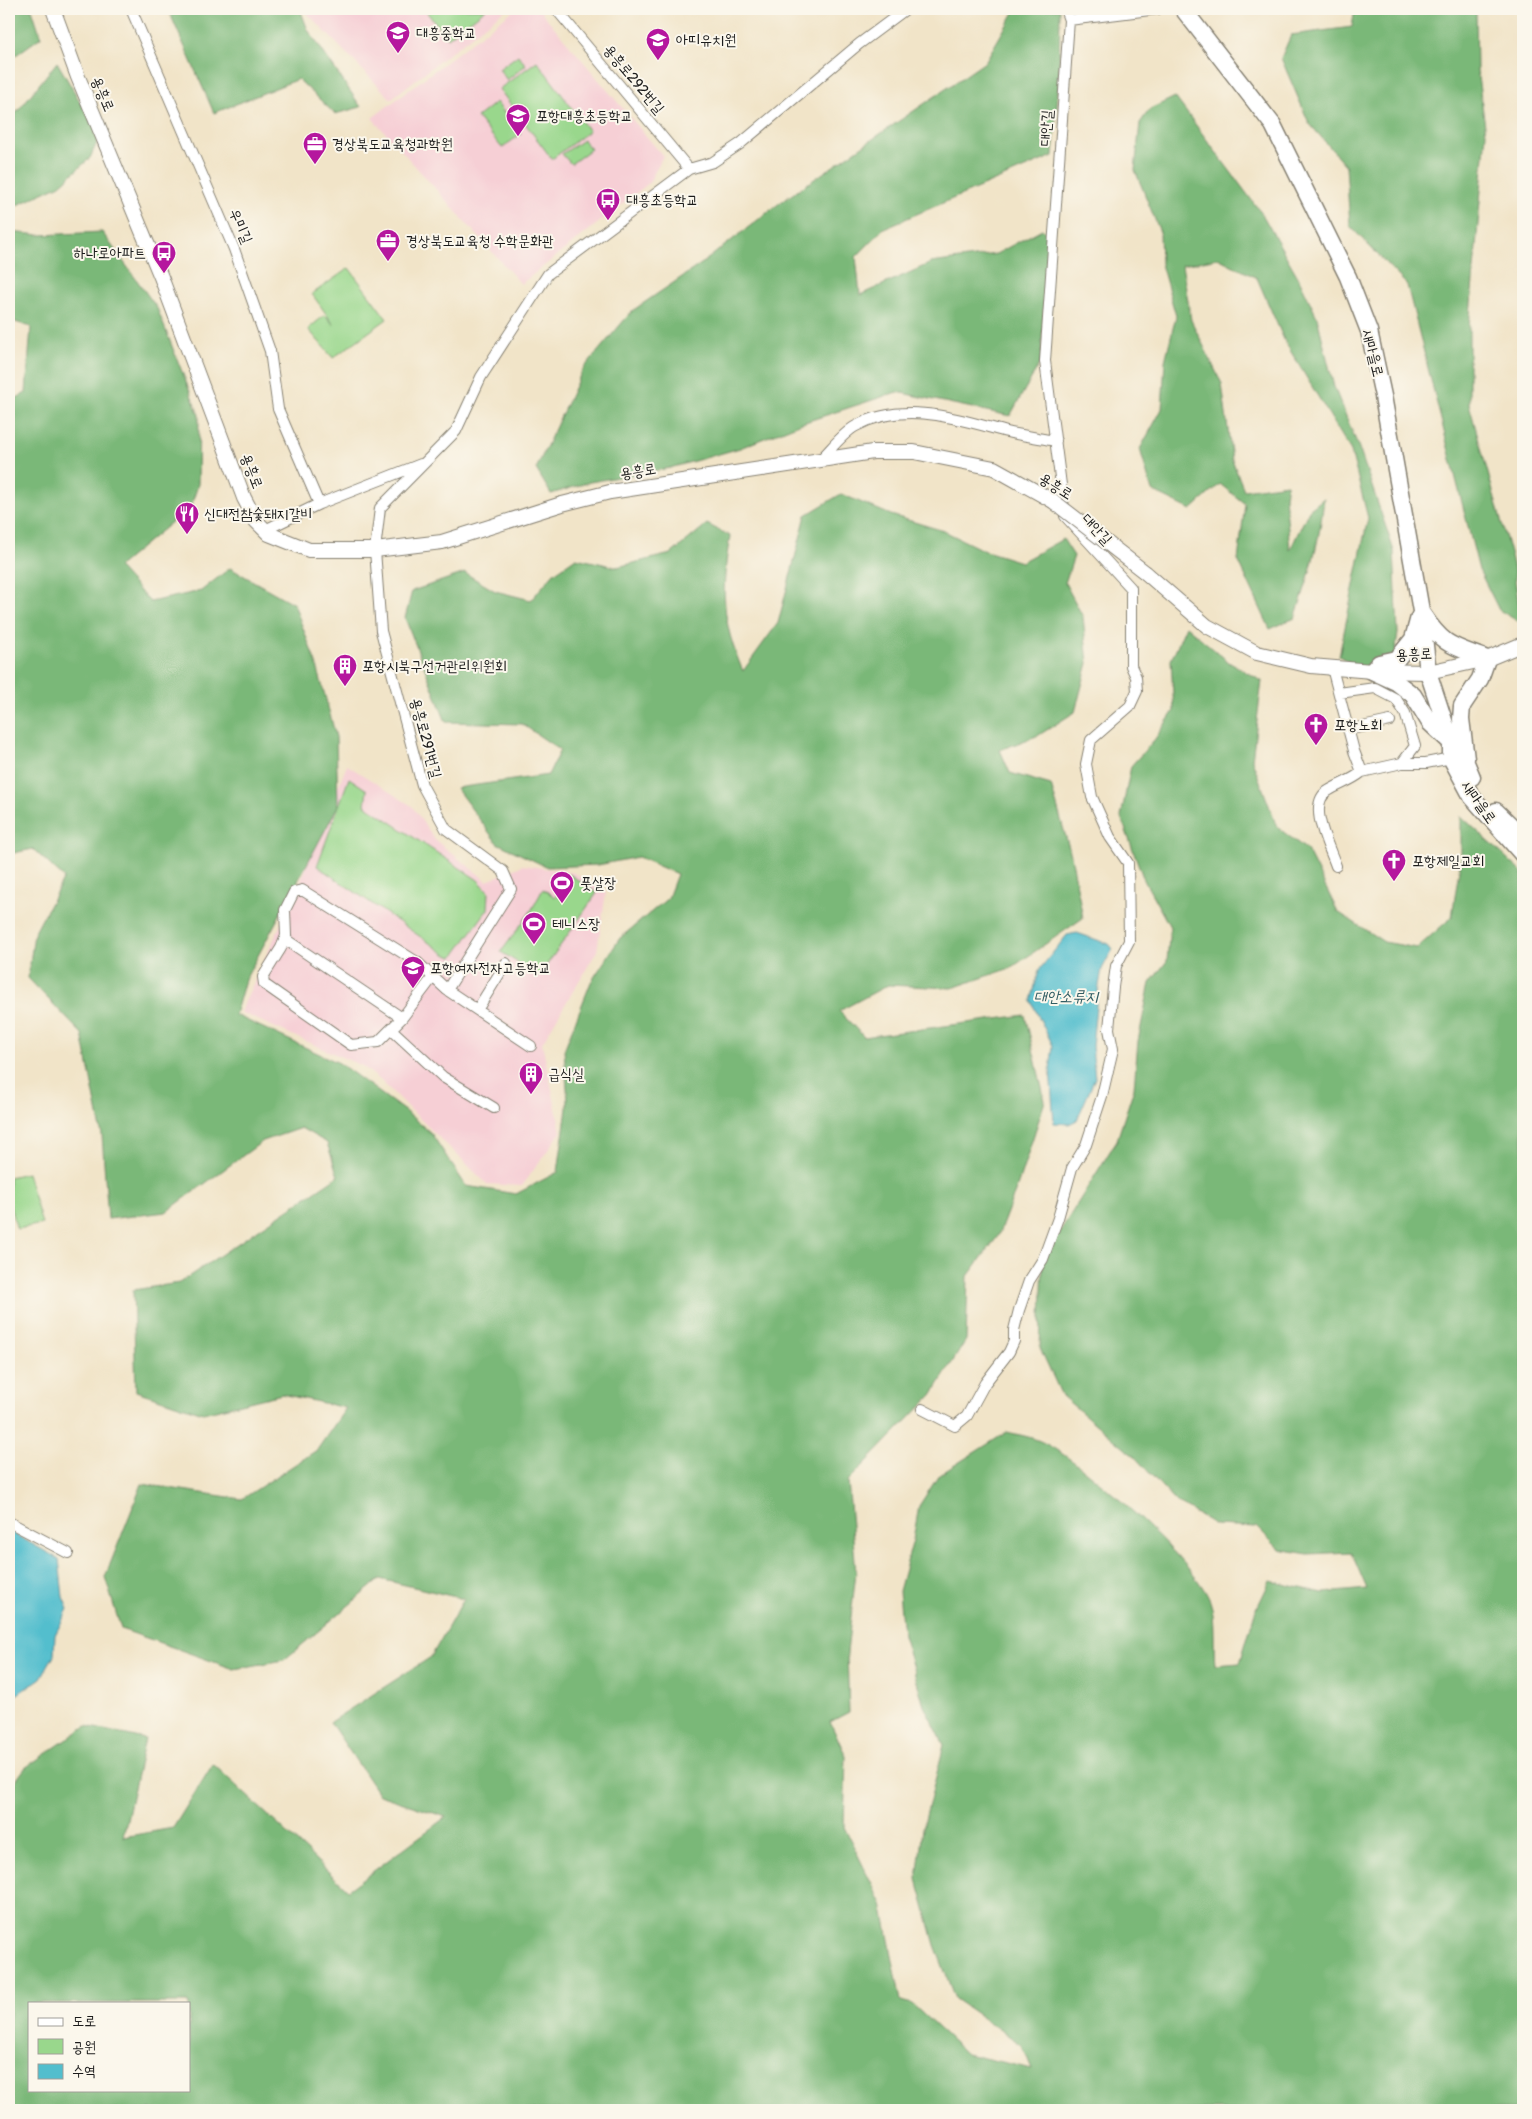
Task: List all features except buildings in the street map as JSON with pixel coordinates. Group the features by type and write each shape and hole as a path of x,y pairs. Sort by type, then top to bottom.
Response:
{"main road":[{"name":"용흥로","path":"53,9 78,77 151,254 244,498 256,521 269,534 308,550 375,550 442,542 562,504 610,492 822,458 873,452 914,452 994,468 1053,501 1146,573 1207,626 1257,653 1311,666 1372,671 1428,672 1487,658 1523,644"},
{"name":"새마을로","path":"1183,9 1273,125 1348,277 1369,331 1383,396 1421,611 1428,672 1451,742 1462,753 1459,761 1472,796 1523,855"},
{"path":"1421,611 1435,632 1456,649 1487,658 1480,679 1462,706 1459,761"},
{"path":"1421,611 1413,639 1398,659 1379,662 1372,671 1396,682 1413,696 1430,723 1451,742"},
{"name":"새마을로","path":"1459,761 1491,806 1523,837"}],"street":[{"name":"우미길","path":"131,9 234,249 270,351 278,409 319,504"},
{"name":"용흥로292번길","path":"556,9 690,168"},
{"path":"690,168 713,162 740,144 859,44 906,9"},
{"name":"대안길","path":"922,1409 955,1426 967,1416 985,1383 1009,1352 1014,1341 1014,1330 1019,1310 1058,1218 1072,1168 1086,1145 1102,1096 1113,1049 1109,1028 1112,987 1116,966 1129,941 1128,863 1110,837 1092,797 1086,764 1091,740 1130,706 1137,691 1136,677 1131,666 1131,588 1065,516 1045,361 1069,20 1066,9"},
{"path":"1069,20 1158,9"},
{"name":"용흥로291번길","path":"447,990 511,889 503,871 446,829 422,785 381,631 375,550 380,508 456,432 480,377 548,274 690,168"},
{"path":"822,458 854,427 889,413 936,415 969,421 1009,433 1056,441"},
{"path":"265,530 319,504 424,463"},
{"path":"1332,668 1348,730 1362,772"},
{"path":"1338,693 1375,688 1396,699 1406,713 1415,746 1402,763"},
{"path":"1348,730 1390,721"},
{"path":"1336,866 1319,820 1319,801 1326,792 1350,782 1362,772 1402,763 1459,761"},
{"path":"433,977 402,1018 378,1042 351,1045 264,984 263,977 285,939 285,910 294,892 302,890 417,962 447,990 531,1046"},
{"path":"285,939 402,1018"},
{"path":"477,1010 506,963"},
{"path":"391,1029 443,1077 494,1108"},
{"path":"9,1522 68,1553"}],"shaded area":[{"name":"대흥중학교","path":"303,9 506,9 391,99"},
{"name":"포항대흥초등학교","path":"515,9 539,9 663,156 649,183 521,284 372,118"},
{"name":"포항여자전자고등학교","path":"347,765 412,806 435,840 487,881 523,865 574,873 606,892 597,951 542,1043 561,1132 522,1186 487,1184 380,1080 362,1066 240,1012 300,883"}],"green space":[{"path":"9,9 32,9 41,37 9,60"},
{"path":"168,9 300,9 308,30 361,107 335,114 298,79 214,113"},
{"path":"424,9 486,9 448,38"},
{"path":"1016,9 1060,9 1059,80 1053,156 884,228 856,257 860,295 931,263 996,254 1042,229 1048,235 1041,361 1010,416 897,392 799,424 740,448 670,468 590,482 551,494 536,469 583,369 632,311 701,264 781,202 985,62"},
{"path":"1355,9 1476,9 1477,70 1486,133 1469,326 1469,404 1513,564 1521,623 1499,610 1479,570 1407,285 1350,226 1346,166 1309,123 1281,58 1291,35 1352,27"},
{"path":"518,55 526,65 507,80 499,69"},
{"path":"537,61 589,131 552,159 499,89"},
{"path":"57,62 100,136 90,158 60,185 9,209 9,118 17,112"},
{"path":"1175,97 1262,214 1298,277 1317,317 1334,387 1359,448 1394,551 1398,633 1393,670 1365,672 1339,656 1368,518 1351,451 1285,342 1257,278 1218,258 1182,265 1191,320 1222,384 1232,460 1244,490 1287,484 1285,496 1290,550 1309,510 1324,498 1320,529 1313,559 1295,618 1270,629 1238,560 1245,504 1220,484 1191,510 1152,491 1140,449 1162,409 1165,361 1176,316 1161,264 1160,232 1135,170 1140,123 1150,109"},
{"path":"496,102 521,134 502,148 477,117"},
{"path":"583,140 591,149 571,164 562,154"},
{"path":"9,232 41,235 102,232 157,308 199,415 198,485 191,506 118,567 150,602 201,591 230,568 294,604 317,666 336,737 338,806 245,980 235,1015 339,1063 406,1112 431,1133 466,1186 516,1194 558,1172 568,1101 564,1050 591,982 620,938 668,898 677,874 638,857 598,865 547,867 497,843 456,788 548,775 560,750 522,724 446,722 405,618 412,591 465,573 495,591 531,600 554,573 576,558 617,567 671,554 707,524 730,536 725,572 725,605 730,636 743,671 778,623 806,515 841,494 891,515 944,531 983,550 1021,562 1063,539 1074,556 1065,583 1083,617 1088,663 1075,712 1039,735 1000,750 1010,773 1051,785 1071,855 1083,918 1011,968 952,988 888,985 839,1011 864,1037 1025,1015 1045,1101 1018,1184 998,1236 968,1276 966,1340 932,1395 848,1481 856,1572 847,1653 849,1712 830,1722 846,1756 844,1827 882,1904 901,2001 912,2004 966,2054 1032,2069 1022,2045 955,1999 935,1945 917,1879 923,1828 944,1745 924,1705 903,1635 899,1591 913,1540 919,1506 939,1475 1007,1432 1035,1439 1061,1453 1109,1490 1136,1514 1183,1563 1200,1584 1212,1607 1215,1665 1240,1663 1255,1612 1270,1581 1323,1593 1367,1589 1351,1552 1308,1554 1279,1549 1257,1527 1215,1525 1175,1501 1135,1457 1062,1396 1040,1348 1043,1259 1117,1140 1134,1088 1138,1041 1150,983 1167,961 1170,927 1144,880 1121,817 1131,766 1155,739 1174,711 1171,660 1186,626 1230,663 1262,681 1252,760 1277,827 1307,850 1338,912 1384,942 1417,948 1452,917 1461,856 1461,816 1523,873 1523,2110 9,2110 9,1790 25,1768 86,1726 145,1739 123,1837 173,1828 213,1764 348,1890 446,1817 379,1795 330,1722 431,1657 464,1599 380,1579 284,1660 234,1669 121,1629 105,1577 142,1484 242,1499 317,1450 346,1408 282,1394 203,1413 136,1391 133,1290 179,1283 338,1176 327,1143 301,1128 263,1141 166,1212 108,1219 102,1135 82,1034 28,978 34,934 64,878 33,849 9,854 9,402 26,393 31,327 9,320"},
{"path":"349,268 387,319 333,358 308,329 325,315 334,325 312,294"},
{"path":"349,778 367,790 365,805 478,880 489,892 488,909 453,957 447,955 317,866"},
{"path":"569,874 597,893 539,976 501,952 531,911 543,889 555,897"},
{"path":"27,1173 42,1224 17,1229 9,1203 9,1177"}],"water":[{"name":"대안소류지","path":"1077,933 1109,944 1113,949 1102,969 1097,997 1092,1046 1095,1078 1077,1120 1069,1124 1054,1123 1050,1069 1053,1046 1031,1001 1039,970 1067,935"},
{"path":"9,1531 59,1559 63,1597 68,1609 55,1635 54,1655 41,1678 9,1700"}],"place":[{"name":"대흥중학교","path":"398,54"},
{"name":"아띠유치원","path":"658,61"},
{"name":"포항대흥초등학교","path":"518,137"},
{"name":"경상북도교육청과학원","path":"315,165"},
{"name":"대흥초등학교","path":"608,221"},
{"name":"경상북도교육청 수학문화관","path":"388,262"},
{"name":"하나로아파트","path":"164,274"},
{"name":"신대전참숯돼지갈비","path":"187,535"},
{"name":"포항시북구선거관리위원회","path":"345,687"},
{"name":"포항노회","path":"1316,746"},
{"name":"포항제일교회","path":"1394,882"},
{"name":"풋살장","path":"562,904"},
{"name":"테니스장","path":"534,945"},
{"name":"포항여자전자고등학교","path":"413,989"},
{"name":"급식실","path":"531,1095"}]}
